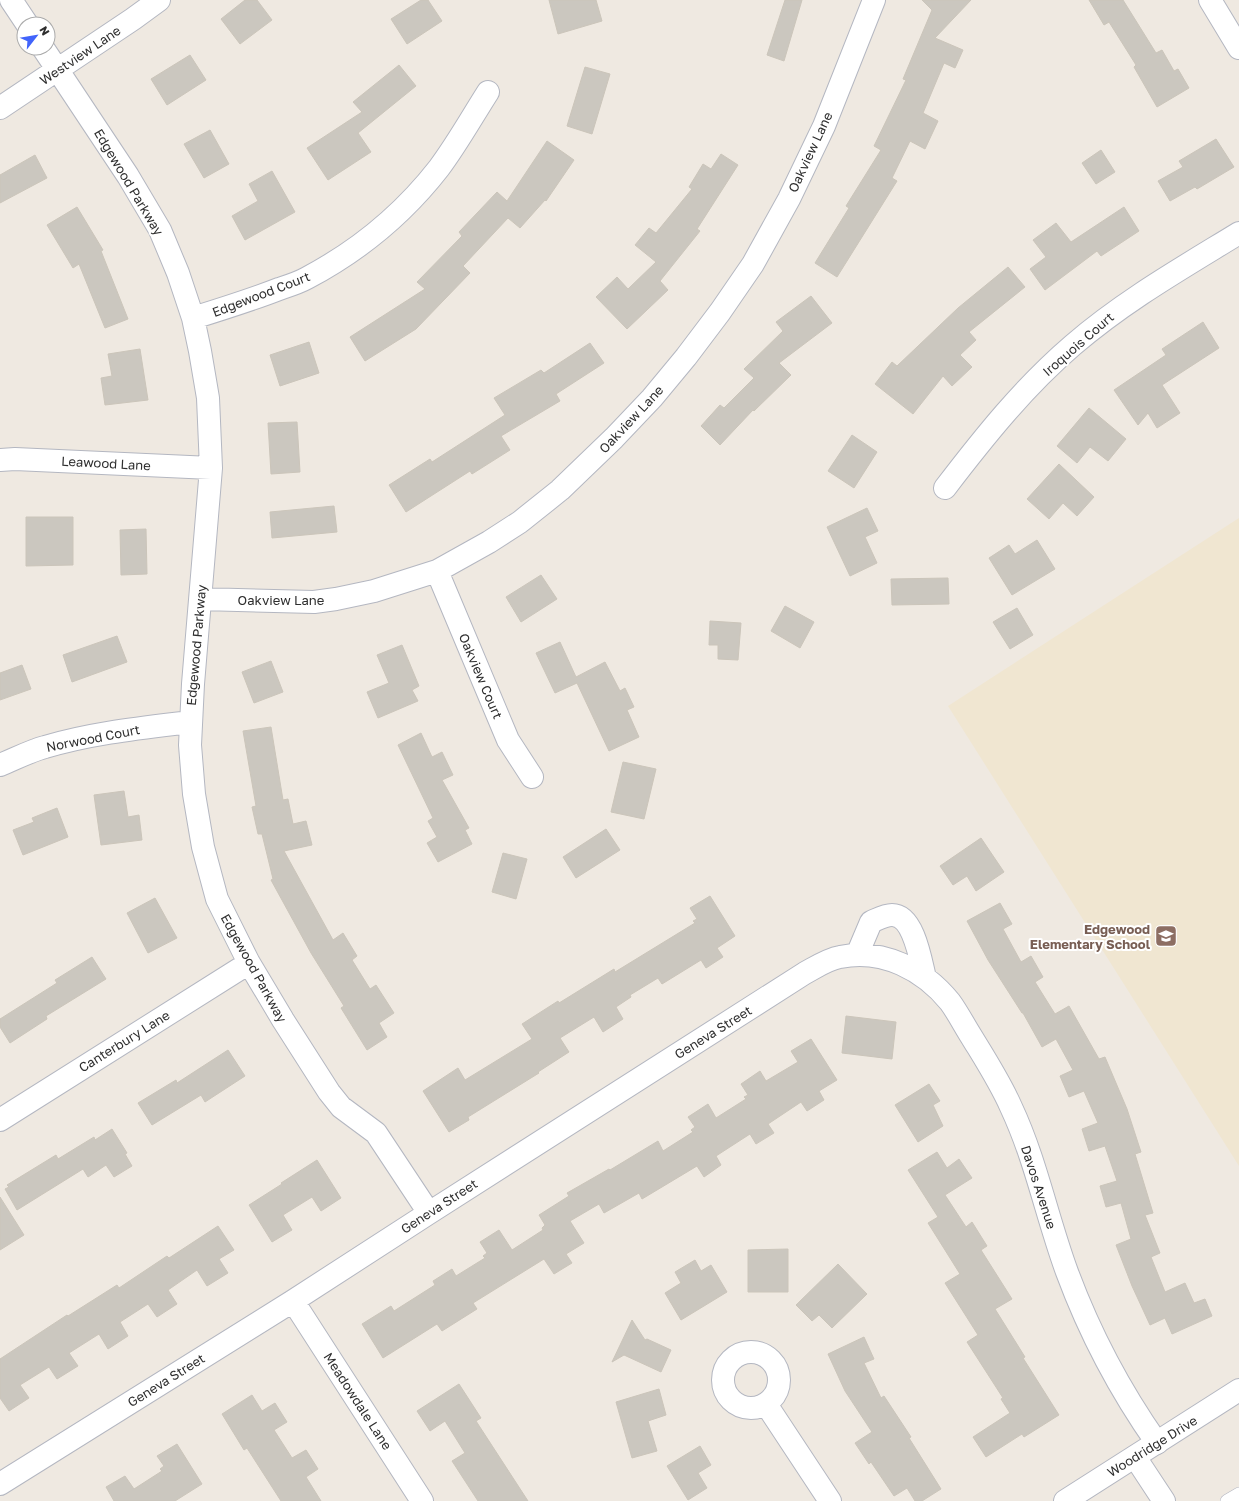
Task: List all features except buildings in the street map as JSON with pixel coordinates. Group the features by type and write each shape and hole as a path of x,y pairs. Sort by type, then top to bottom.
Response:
{"street":[{"path":"11,0 22,16"},
{"name":"Westview Lane","path":"0,108 159,0"},
{"name":"Oakview Lane","path":"200,599 314,602 374,591 437,571 489,542 520,522 560,490 614,438 652,398 686,357 720,312 753,264 789,199 824,126 874,0"},
{"path":"1210,0 1239,48"},
{"name":"Edgewood Parkway","path":"49,56 128,176 160,230 178,273 193,318 208,398 211,468 190,722 192,770 203,847 217,899 249,963 329,1092 341,1107 376,1133 429,1213"},
{"name":"Edgewood Court","path":"193,318 254,299 306,279 336,261 370,237 396,214 438,168 488,92"},
{"name":"Iroquois Court","path":"945,488 1006,411 1072,345 1108,316 1140,294 1239,233"},
{"name":"Leawood Lane","path":"0,460 23,459 211,468"},
{"name":"Oakview Court","path":"437,571 508,740 532,777"},
{"name":"Norwood Court","path":"0,765 44,747 84,737 121,730 190,722"},
{"path":"857,955 871,922 882,917 893,915 904,920 912,933 925,978"},
{"name":"Geneva Street","path":"0,1484 293,1301 823,963 840,957 857,955 888,958"},
{"name":"Davos Avenue","path":"888,958 910,967 925,978 950,1002 990,1067 1012,1108 1041,1188 1066,1271 1086,1320 1108,1365 1139,1417 1157,1443"},
{"name":"Canterbury Lane","path":"0,1120 249,963"},
{"name":"Meadowdale Lane","path":"293,1301 422,1501"},
{"name":"Woodridge Drive","path":"1065,1501 1239,1390"},
{"path":"766,1404 830,1501"},
{"path":"1135,1456 1164,1501"}],"lane":[{"path":"1227,1501 1239,1494"}],"shaded area":[{"name":"Edgewood Elementary School","path":"1239,518 1239,1166 948,706"}],"place":[{"name":"Edgewood Elementary School","path":"1166,936"}]}
